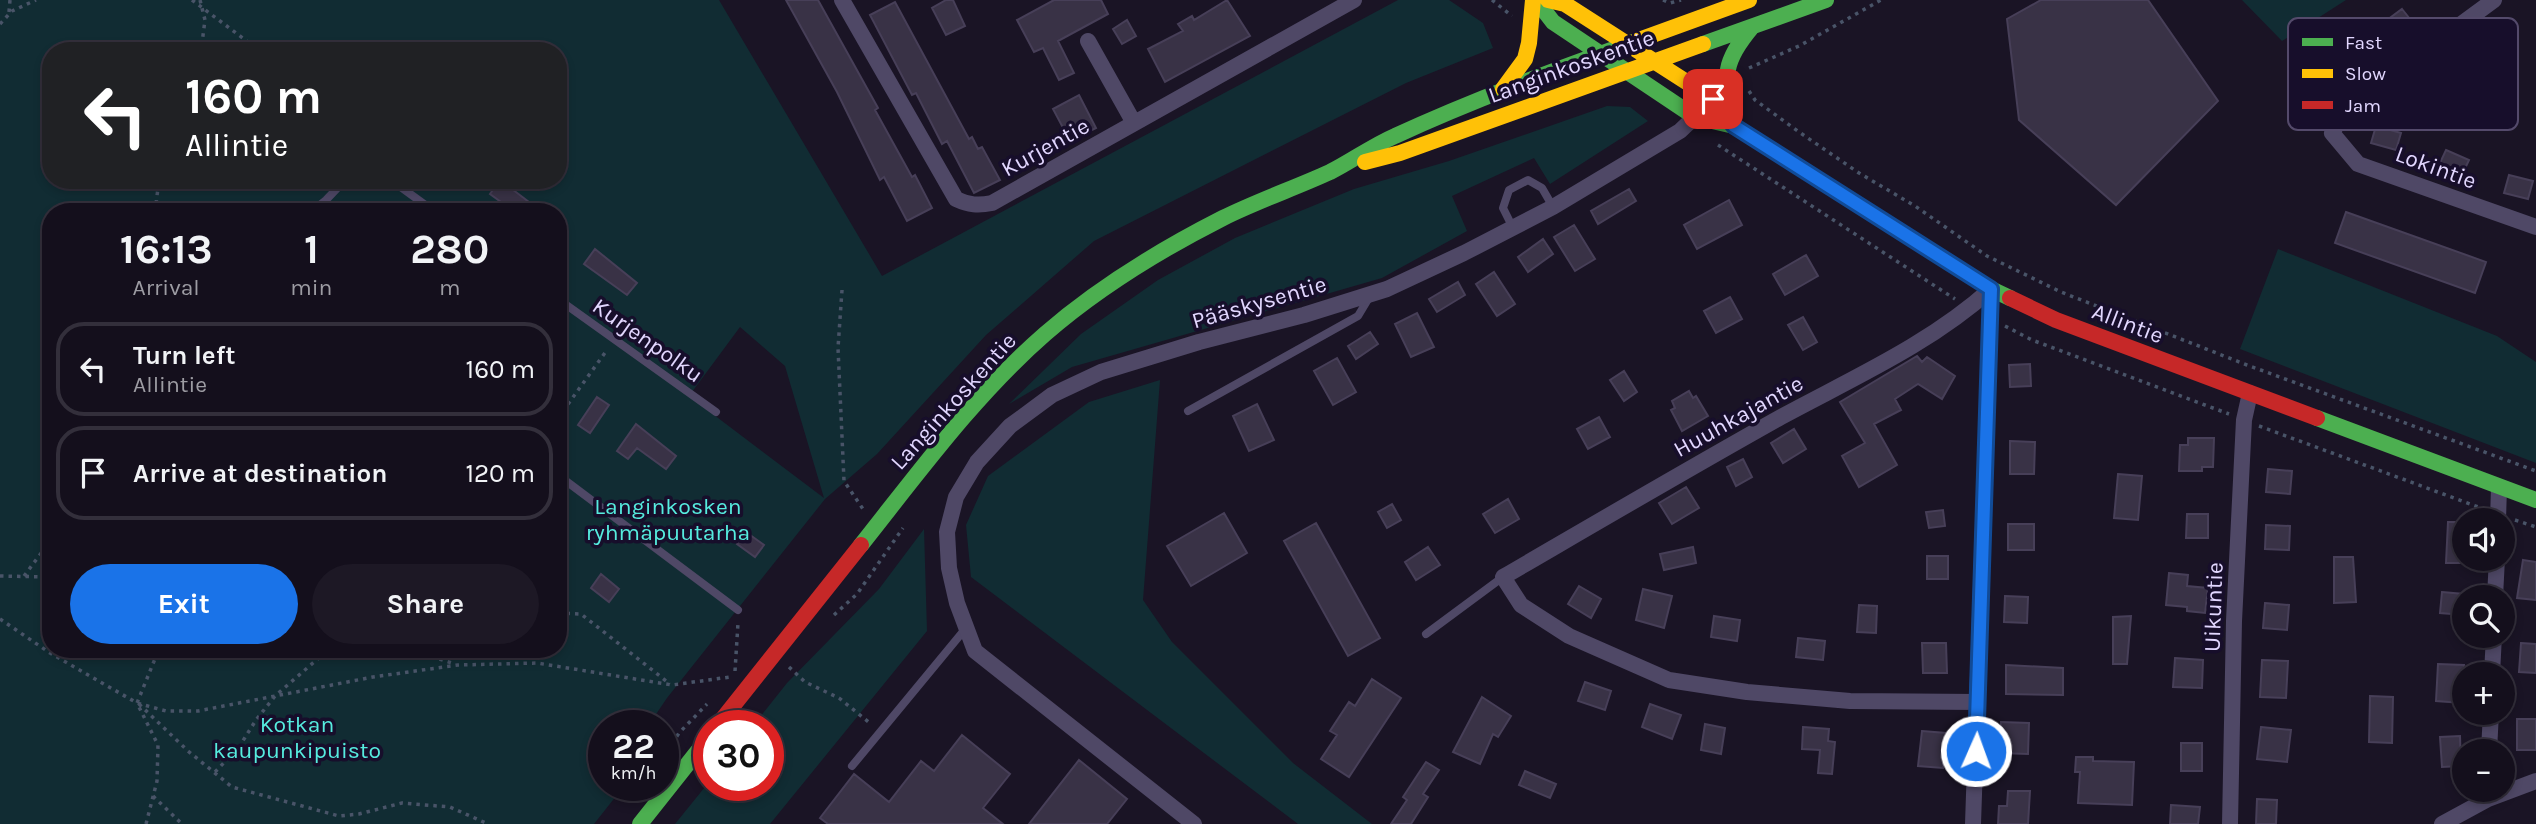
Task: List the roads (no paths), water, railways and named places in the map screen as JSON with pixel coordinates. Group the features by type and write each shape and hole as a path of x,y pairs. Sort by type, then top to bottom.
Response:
{"street":[{"name":"Kurjentie","path":"842,0 956,199 970,205 992,203 1354,0"},
{"path":"1503,89 1525,59 1534,0"},
{"name":"Allintie","path":"1534,0 1553,22 1695,117 1734,126 1991,289 2056,320 2536,500"},
{"name":"Allintie","path":"1549,0 1565,4 1713,99 1734,126"},
{"name":"Langinkoskentie","path":"730,710 961,420 1006,370 1046,333 1094,295 1138,265 1223,218 1331,170 1392,137 1503,89 1749,0"},
{"name":"Langinkoskentie","path":"1331,170 1399,153 1826,0"},
{"name":"Lokintie","path":"2470,18 2494,0"},
{"path":"1734,126 1735,84 1728,60 1733,48 1752,26"},
{"path":"1088,41 1134,123"},
{"name":"Pääskysentie","path":"1195,824 975,651 949,568 947,532 956,497 977,462 1010,426 1052,395 1101,372 1304,315 1371,293 1464,253 1553,207 1680,131 1713,99 1735,84"},
{"name":"Lokintie","path":"2334,130 2332,133 2358,164 2536,227"},
{"path":"1973,824 1991,289"},
{"name":"Huuhkajantie","path":"1503,577 1936,332 1991,289"},
{"name":"Uikuntie","path":"2230,824 2234,621 2244,421 2250,393"},
{"path":"2498,508 2499,487"},
{"path":"1503,577 1521,605 1569,636 1669,680 1747,692 1850,701 1977,702"},
{"path":"640,824 693,757"},
{"path":"2515,787 2536,782"},
{"path":"2442,824 2476,802"}],"lane":[{"path":"1513,228 1503,208 1508,190 1528,180 1542,188 1553,207"},
{"path":"322,203 336,189"},
{"path":"403,189 423,203"},
{"path":"1188,411 1358,316 1371,293"},
{"name":"Kurjenpolku","path":"567,306 716,412"},
{"path":"567,482 738,610"},
{"name":"Huuhkajantie","path":"1426,634 1503,577"},
{"path":"852,766 966,628"}],"park label":[{"name":"Langinkosken ryhmäpuutarha","path":"668,519"},
{"name":"Kotkan kaupunkipuisto","path":"297,737"}]}
